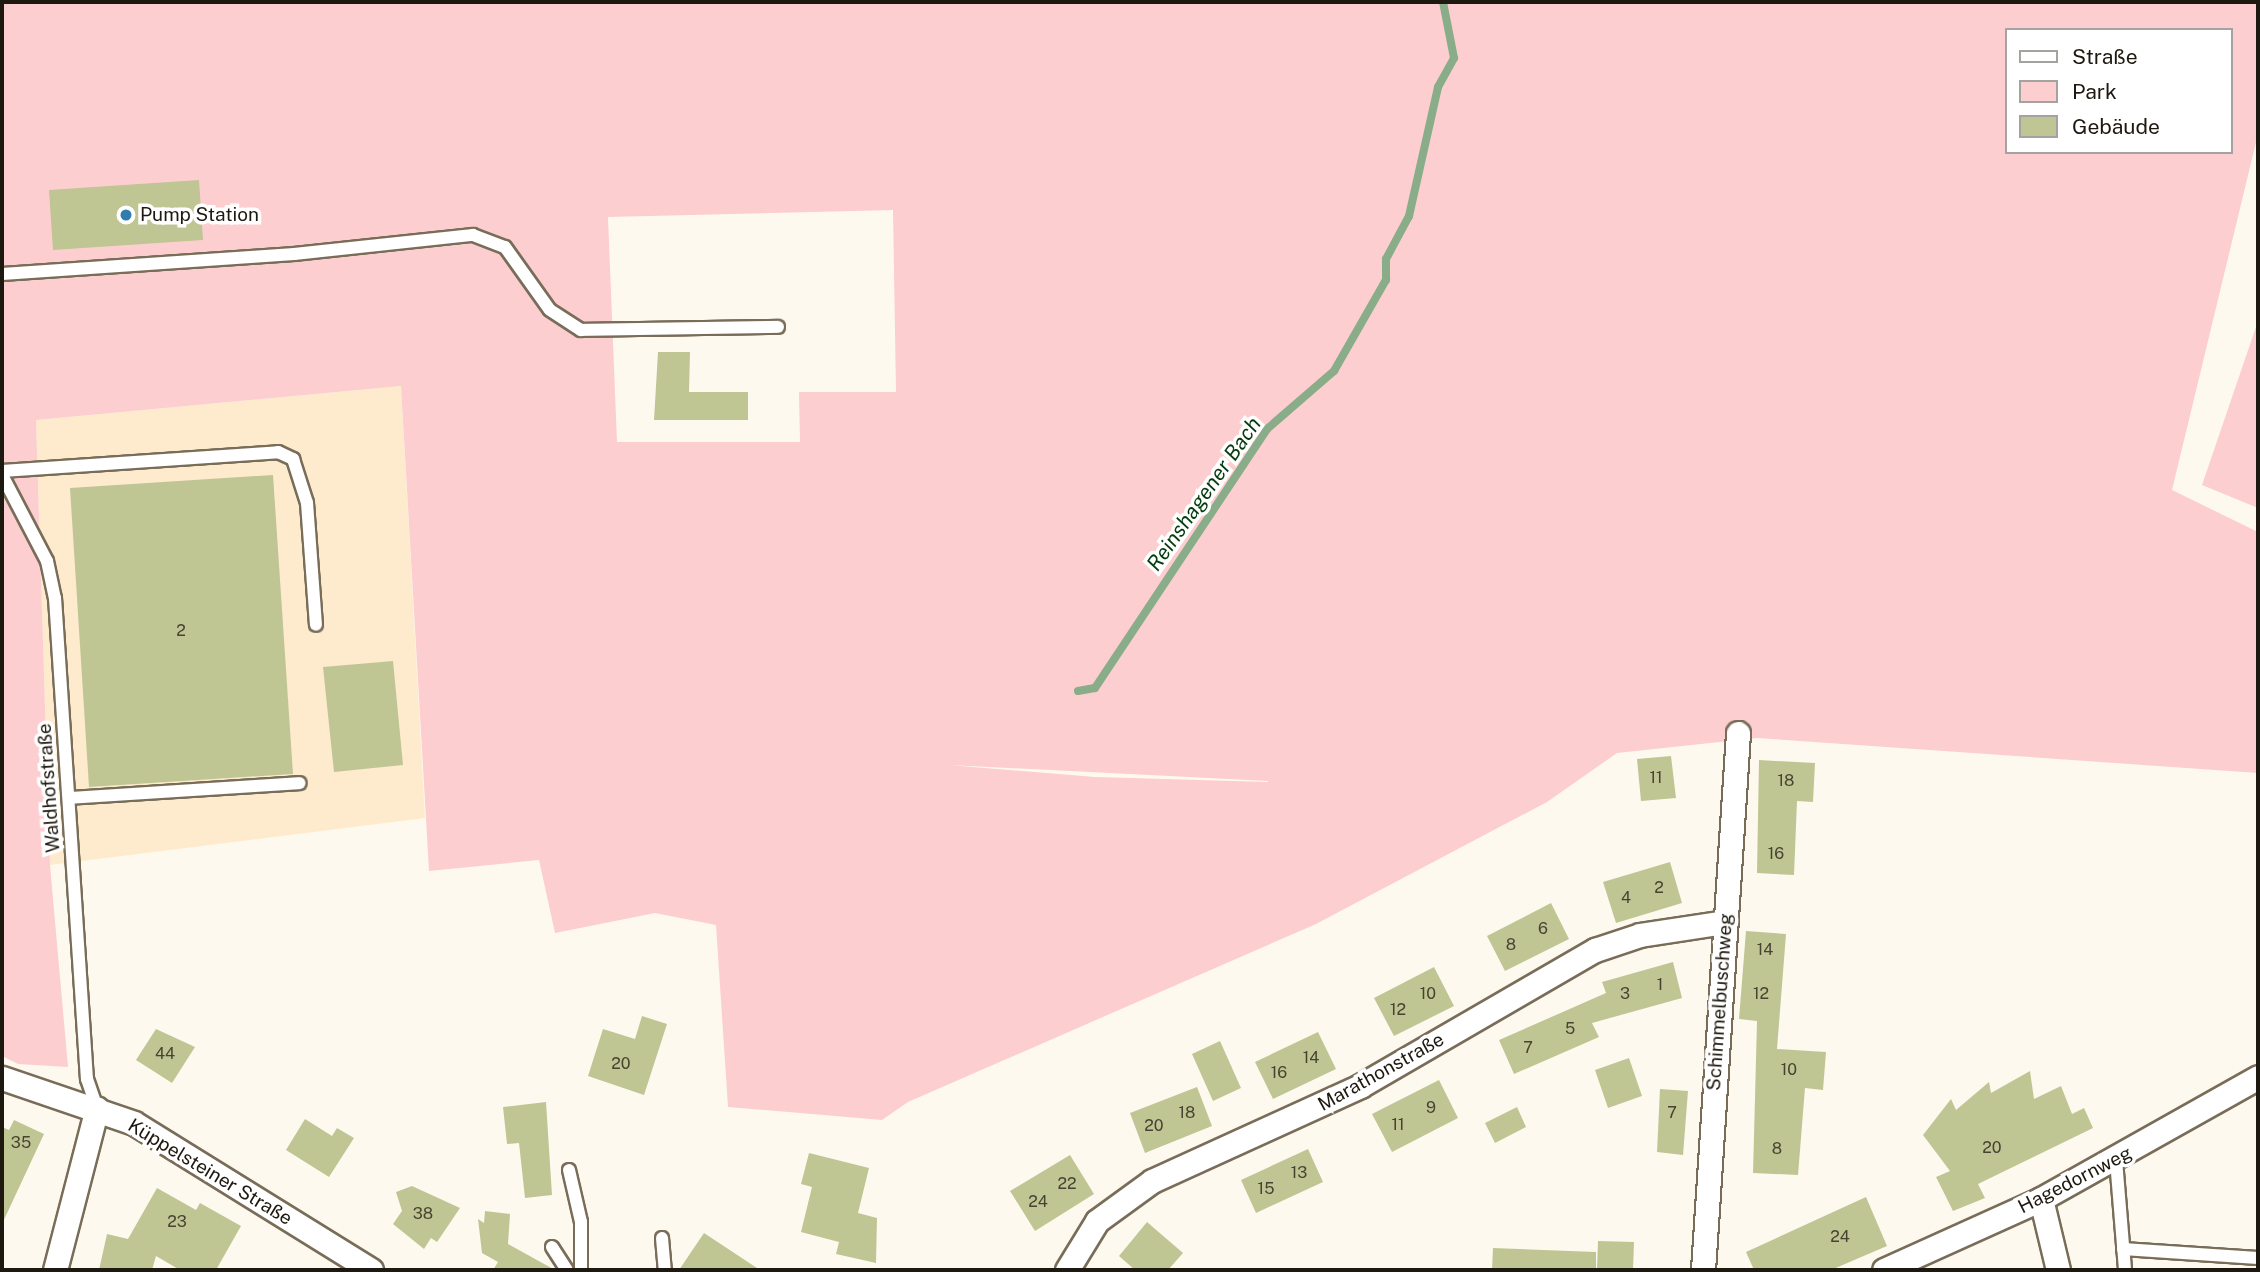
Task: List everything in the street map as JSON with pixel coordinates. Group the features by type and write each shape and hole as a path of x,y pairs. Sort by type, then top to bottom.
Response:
{"street":[{"name":"Schimmelbuschweg","path":"1703,1270 1738,733"},
{"name":"Marathonstraße","path":"1067,1270 1097,1221 1152,1181 1360,1086 1595,950 1640,935 1725,922"},
{"name":"Hagedornweg","path":"1884,1270 2040,1199 2116,1160 2258,1077"},
{"name":"Küppelsteiner Straße","path":"2,1078 97,1108 134,1123 371,1270"},
{"path":"55,1270 97,1108"},
{"path":"2040,1199 2058,1270"}],"lane":[{"path":"2,274 473,235 505,247 550,310 580,330 779,327"},
{"path":"2,473 278,452 293,459 307,503 316,625"},
{"name":"Waldhofstraße","path":"2,473 32,527 52,578 87,1079 97,1108"},
{"path":"69,798 300,783"},
{"path":"2116,1160 2124,1270"},
{"path":"569,1170 581,1222 581,1270"},
{"path":"662,1238 665,1270"},
{"path":"552,1247 567,1270"},
{"path":"2123,1250 2258,1258"}],"shaded area":[{"path":"401,386 425,818 50,865 36,420"}],"green space":[{"path":"2,2 2258,2 2258,134 2172,490 2258,532 2258,773 1757,738 1617,753 1547,802 1316,924 908,1102 882,1120 728,1107 716,925 655,913 555,933 539,860 429,871 401,386 36,420 50,865 68,1067 18,1064 2,1056","holes":["893,210 896,392 799,392 800,442 617,442 608,217","949,765 1268,781 1268,782 1095,777"]},
{"path":"2258,325 2258,508 2202,485"}],"building":[{"name":"Pump Station","path":"199,180 203,240 53,250 49,190"},
{"path":"658,352 690,352 689,392 748,392 748,420 654,420"},
{"path":"273,475 293,774 89,787 70,488"},
{"path":"393,661 403,765 334,772 323,667"},
{"path":"1671,756 1676,798 1641,801 1637,759"},
{"path":"1759,760 1815,763 1813,802 1797,801 1794,875 1757,873"},
{"path":"1670,862 1682,903 1616,923 1603,882"},
{"path":"1551,903 1569,939 1505,971 1487,936"},
{"path":"1746,931 1786,934 1777,1049 1826,1052 1823,1090 1805,1088 1798,1175 1753,1173 1757,1021 1739,1019"},
{"path":"1673,962 1682,998 1592,1023 1599,1037 1514,1074 1499,1040 1606,993 1602,982"},
{"path":"1434,967 1454,1006 1394,1036 1374,998"},
{"path":"642,1016 667,1024 644,1095 588,1076 603,1029 635,1039"},
{"path":"156,1029 195,1047 172,1083 136,1060"},
{"path":"1318,1032 1336,1069 1273,1099 1255,1062"},
{"path":"1220,1041 1241,1088 1213,1101 1192,1054"},
{"path":"1629,1058 1642,1096 1608,1108 1595,1070"},
{"path":"2030,1071 2034,1099 2061,1086 2072,1114 2084,1108 2093,1128 1978,1184 1985,1198 1953,1211 1936,1177 1950,1171 1923,1135 1951,1099 1956,1110 1989,1082 1991,1093"},
{"path":"1439,1080 1458,1118 1392,1152 1372,1114"},
{"path":"1197,1087 1212,1126 1145,1153 1130,1113"},
{"path":"1660,1089 1688,1091 1683,1155 1657,1152"},
{"path":"546,1102 552,1195 525,1198 519,1143 507,1144 503,1107"},
{"path":"1517,1107 1526,1127 1495,1143 1485,1123"},
{"path":"305,1119 332,1136 337,1128 354,1138 329,1177 286,1150"},
{"path":"14,1120 44,1134 2,1224 2,1127 9,1130"},
{"path":"1308,1149 1323,1182 1256,1213 1241,1180"},
{"path":"809,1153 869,1168 858,1213 877,1218 876,1263 836,1254 839,1242 801,1232 812,1187 801,1184"},
{"path":"1070,1155 1094,1194 1035,1231 1010,1191"},
{"path":"412,1186 460,1208 437,1242 431,1238 424,1249 393,1224 402,1211 396,1192"},
{"path":"157,1188 196,1210 200,1203 241,1226 216,1270 180,1270 156,1256 152,1270 99,1270 107,1234 128,1239"},
{"path":"1866,1197 1887,1246 1831,1270 1754,1270 1746,1252"},
{"path":"485,1211 510,1214 508,1244 555,1270 493,1270 498,1262 482,1253 478,1219 484,1223"},
{"path":"1147,1222 1183,1253 1168,1270 1135,1270 1119,1256"},
{"path":"704,1233 760,1270 679,1270"},
{"path":"1598,1241 1634,1242 1633,1270 1597,1270"},
{"path":"1493,1248 1596,1252 1596,1270 1492,1270"}],"waterway":[{"name":"Reinshagener Bach","path":"1078,691 1095,688 1267,429 1334,371 1386,280 1386,259 1409,216 1438,87 1454,58 1443,2"}],"place":[{"name":"Pump Station","path":"126,215"}]}
